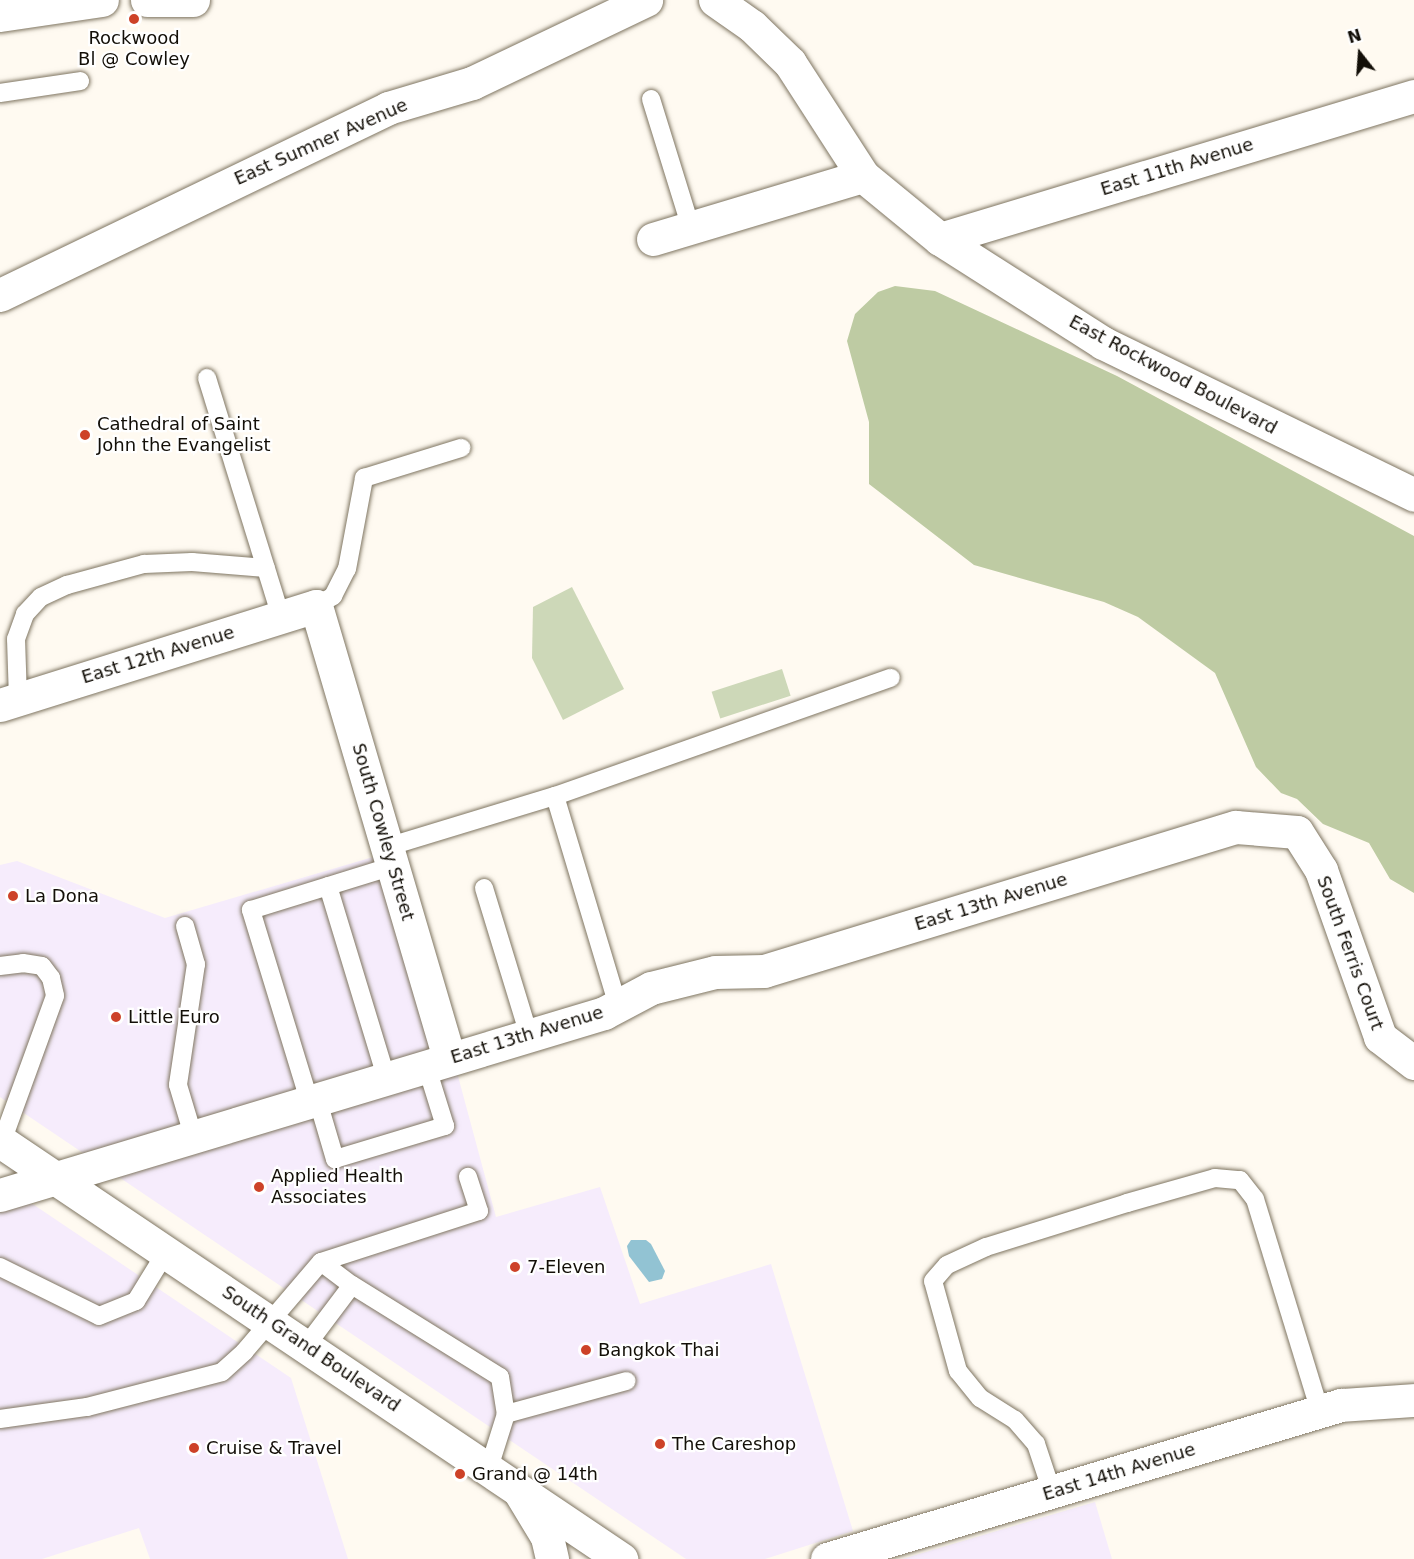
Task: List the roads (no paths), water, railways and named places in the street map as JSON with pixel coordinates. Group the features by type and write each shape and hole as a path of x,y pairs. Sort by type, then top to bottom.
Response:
{"street":[{"path":"0,15 102,0"},
{"path":"147,0 193,0"},
{"name":"East Sumner Avenue","path":"0,295 388,108 472,83 646,0"},
{"name":"East Rockwood Boulevard","path":"715,0 752,26 790,63 863,176 940,239 1103,343 1414,495"},
{"name":"East 11th Avenue","path":"940,239 1414,96"},
{"path":"653,239 863,176"},
{"name":"East 12th Avenue","path":"9,702 316,606"},
{"name":"South Cowley Street","path":"316,606 390,856 437,1062"},
{"name":"East 13th Avenue","path":"0,1195 53,1177 529,1035 618,1005 651,988 715,972 764,970 1236,827 1297,832"},
{"name":"South Ferris Court","path":"1297,832 1320,870 1380,1037 1414,1063"},
{"name":"South Grand Boulevard","path":"1,1142 621,1559"},
{"name":"East 14th Avenue","path":"827,1559 1320,1411 1341,1406 1414,1400"},
{"path":"502,1477 547,1537 552,1559"}],"lane":[{"path":"0,93 80,81"},
{"path":"651,99 691,228"},
{"path":"207,378 281,617"},
{"path":"316,606 333,596 347,569 364,478 461,448"},
{"path":"9,702 16,639 25,614 41,597 67,585 144,564 192,562 266,568"},
{"path":"437,1062 445,1126 335,1159 251,910 328,886 390,856 891,678"},
{"path":"555,796 618,1005"},
{"path":"328,886 386,1077"},
{"path":"484,888 529,1035"},
{"path":"185,926 196,964 178,1085 193,1135"},
{"path":"0,966 23,963 42,966 51,978 55,996 1,1142"},
{"path":"0,1419 87,1407 222,1372 271,1322 321,1262 479,1211 468,1177"},
{"path":"1052,1492 1036,1444 1015,1420 980,1398 958,1371 933,1281 947,1265 986,1247 1127,1203 1215,1178 1240,1180 1255,1199 1320,1411"},
{"path":"0,1267 99,1316 136,1301 166,1252"},
{"path":"321,1262 352,1285 500,1377 506,1414 502,1477"},
{"path":"306,1346 352,1285"},
{"path":"506,1414 627,1381"}],"water":[{"path":"631,1240 646,1240 651,1244 665,1271 662,1279 649,1282 629,1256 627,1246"}],"place":[{"name":"Rockwood Bl @ Cowley","path":"134,19"},
{"name":"Cathedral of Saint John the Evangelist","path":"85,435"},
{"name":"La Dona","path":"13,896"},
{"name":"Little Euro","path":"116,1017"},
{"name":"Applied Health Associates","path":"259,1187"},
{"name":"7-Eleven","path":"515,1267"},
{"name":"Bangkok Thai","path":"586,1350"},
{"name":"The Careshop","path":"660,1444"},
{"name":"Cruise & Travel","path":"194,1448"},
{"name":"Grand @ 14th","path":"460,1474"}]}
